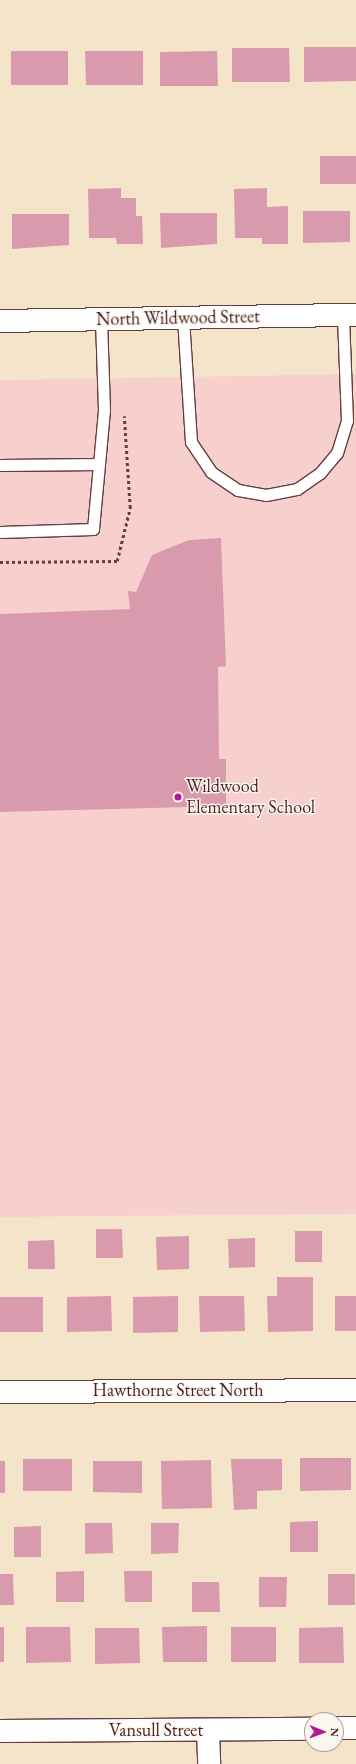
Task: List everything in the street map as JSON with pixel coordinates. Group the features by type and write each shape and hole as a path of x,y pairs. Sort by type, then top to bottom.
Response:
{"street":[{"name":"North Wildwood Street","path":"0,322 350,315"},
{"name":"Hawthorne Street North","path":"0,1392 356,1390"},
{"path":"344,1728 356,1728"},
{"name":"Vansull Street","path":"0,1731 304,1729"},
{"path":"208,1730 209,1764"}],"lane":[{"path":"183,318 191,442 211,472 238,490 266,495 297,489 320,473 337,453 347,421 350,315"},
{"path":"0,532 93,529 104,410 101,320"},
{"path":"0,465 99,464"}],"shaded area":[{"name":"Wildwood Elementary School","path":"356,374 356,1214 0,1217 0,380"}],"building":[{"path":"304,47 356,47 356,81 304,82"},
{"path":"232,48 289,48 290,82 232,82"},
{"path":"11,51 68,51 68,85 11,85"},
{"path":"85,51 143,51 143,85 86,85"},
{"path":"217,51 218,86 160,86 160,52"},
{"path":"320,156 356,156 356,184 320,184"},
{"path":"121,188 121,198 136,198 136,216 142,216 143,244 117,244 116,238 89,238 88,189"},
{"path":"267,188 267,207 288,206 288,244 262,244 262,238 235,238 234,189"},
{"path":"303,211 350,211 350,242 303,243"},
{"path":"160,213 217,213 217,244 161,248"},
{"path":"12,214 69,214 69,245 12,249"},
{"path":"221,538 226,666 218,667 219,759 226,759 226,806 0,812 0,614 130,609 128,591 136,592 152,555 189,540"},
{"path":"96,1229 122,1229 123,1258 96,1258"},
{"path":"295,1231 322,1231 322,1262 295,1262"},
{"path":"189,1236 189,1269 157,1270 156,1237"},
{"path":"255,1238 255,1267 229,1268 228,1239"},
{"path":"54,1240 55,1269 28,1269 28,1241"},
{"path":"277,1277 313,1277 313,1331 268,1332 267,1296 277,1296"},
{"path":"111,1296 112,1331 67,1332 67,1297"},
{"path":"178,1296 178,1332 133,1333 133,1297"},
{"path":"199,1296 244,1296 245,1331 200,1332"},
{"path":"335,1296 356,1296 356,1331 335,1331"},
{"path":"0,1297 43,1297 43,1332 0,1332"},
{"path":"300,1458 351,1458 351,1490 300,1491"},
{"path":"23,1459 72,1459 72,1491 23,1491"},
{"path":"231,1459 282,1459 282,1490 257,1491 257,1509 234,1510"},
{"path":"211,1460 212,1508 162,1509 161,1461"},
{"path":"0,1461 5,1461 5,1493 0,1493"},
{"path":"93,1461 142,1461 142,1493 93,1492"},
{"path":"318,1521 318,1552 290,1552 290,1522"},
{"path":"85,1523 112,1523 113,1553 85,1554"},
{"path":"151,1523 179,1523 178,1553 151,1554"},
{"path":"41,1526 41,1557 14,1557 14,1527"},
{"path":"84,1571 84,1602 56,1602 56,1572"},
{"path":"124,1571 152,1571 152,1602 125,1602"},
{"path":"0,1574 13,1574 14,1605 0,1605"},
{"path":"328,1574 355,1574 355,1605 328,1605"},
{"path":"259,1577 287,1577 286,1607 259,1607"},
{"path":"192,1582 219,1582 220,1612 192,1612"},
{"path":"207,1626 207,1662 163,1662 162,1627"},
{"path":"0,1627 4,1627 4,1662 0,1662"},
{"path":"26,1627 70,1627 71,1662 26,1663"},
{"path":"231,1627 276,1627 276,1662 231,1662"},
{"path":"343,1627 344,1663 299,1663 299,1628"},
{"path":"95,1628 139,1628 140,1663 95,1664"}],"place":[{"name":"Wildwood Elementary School","path":"178,797"}]}
